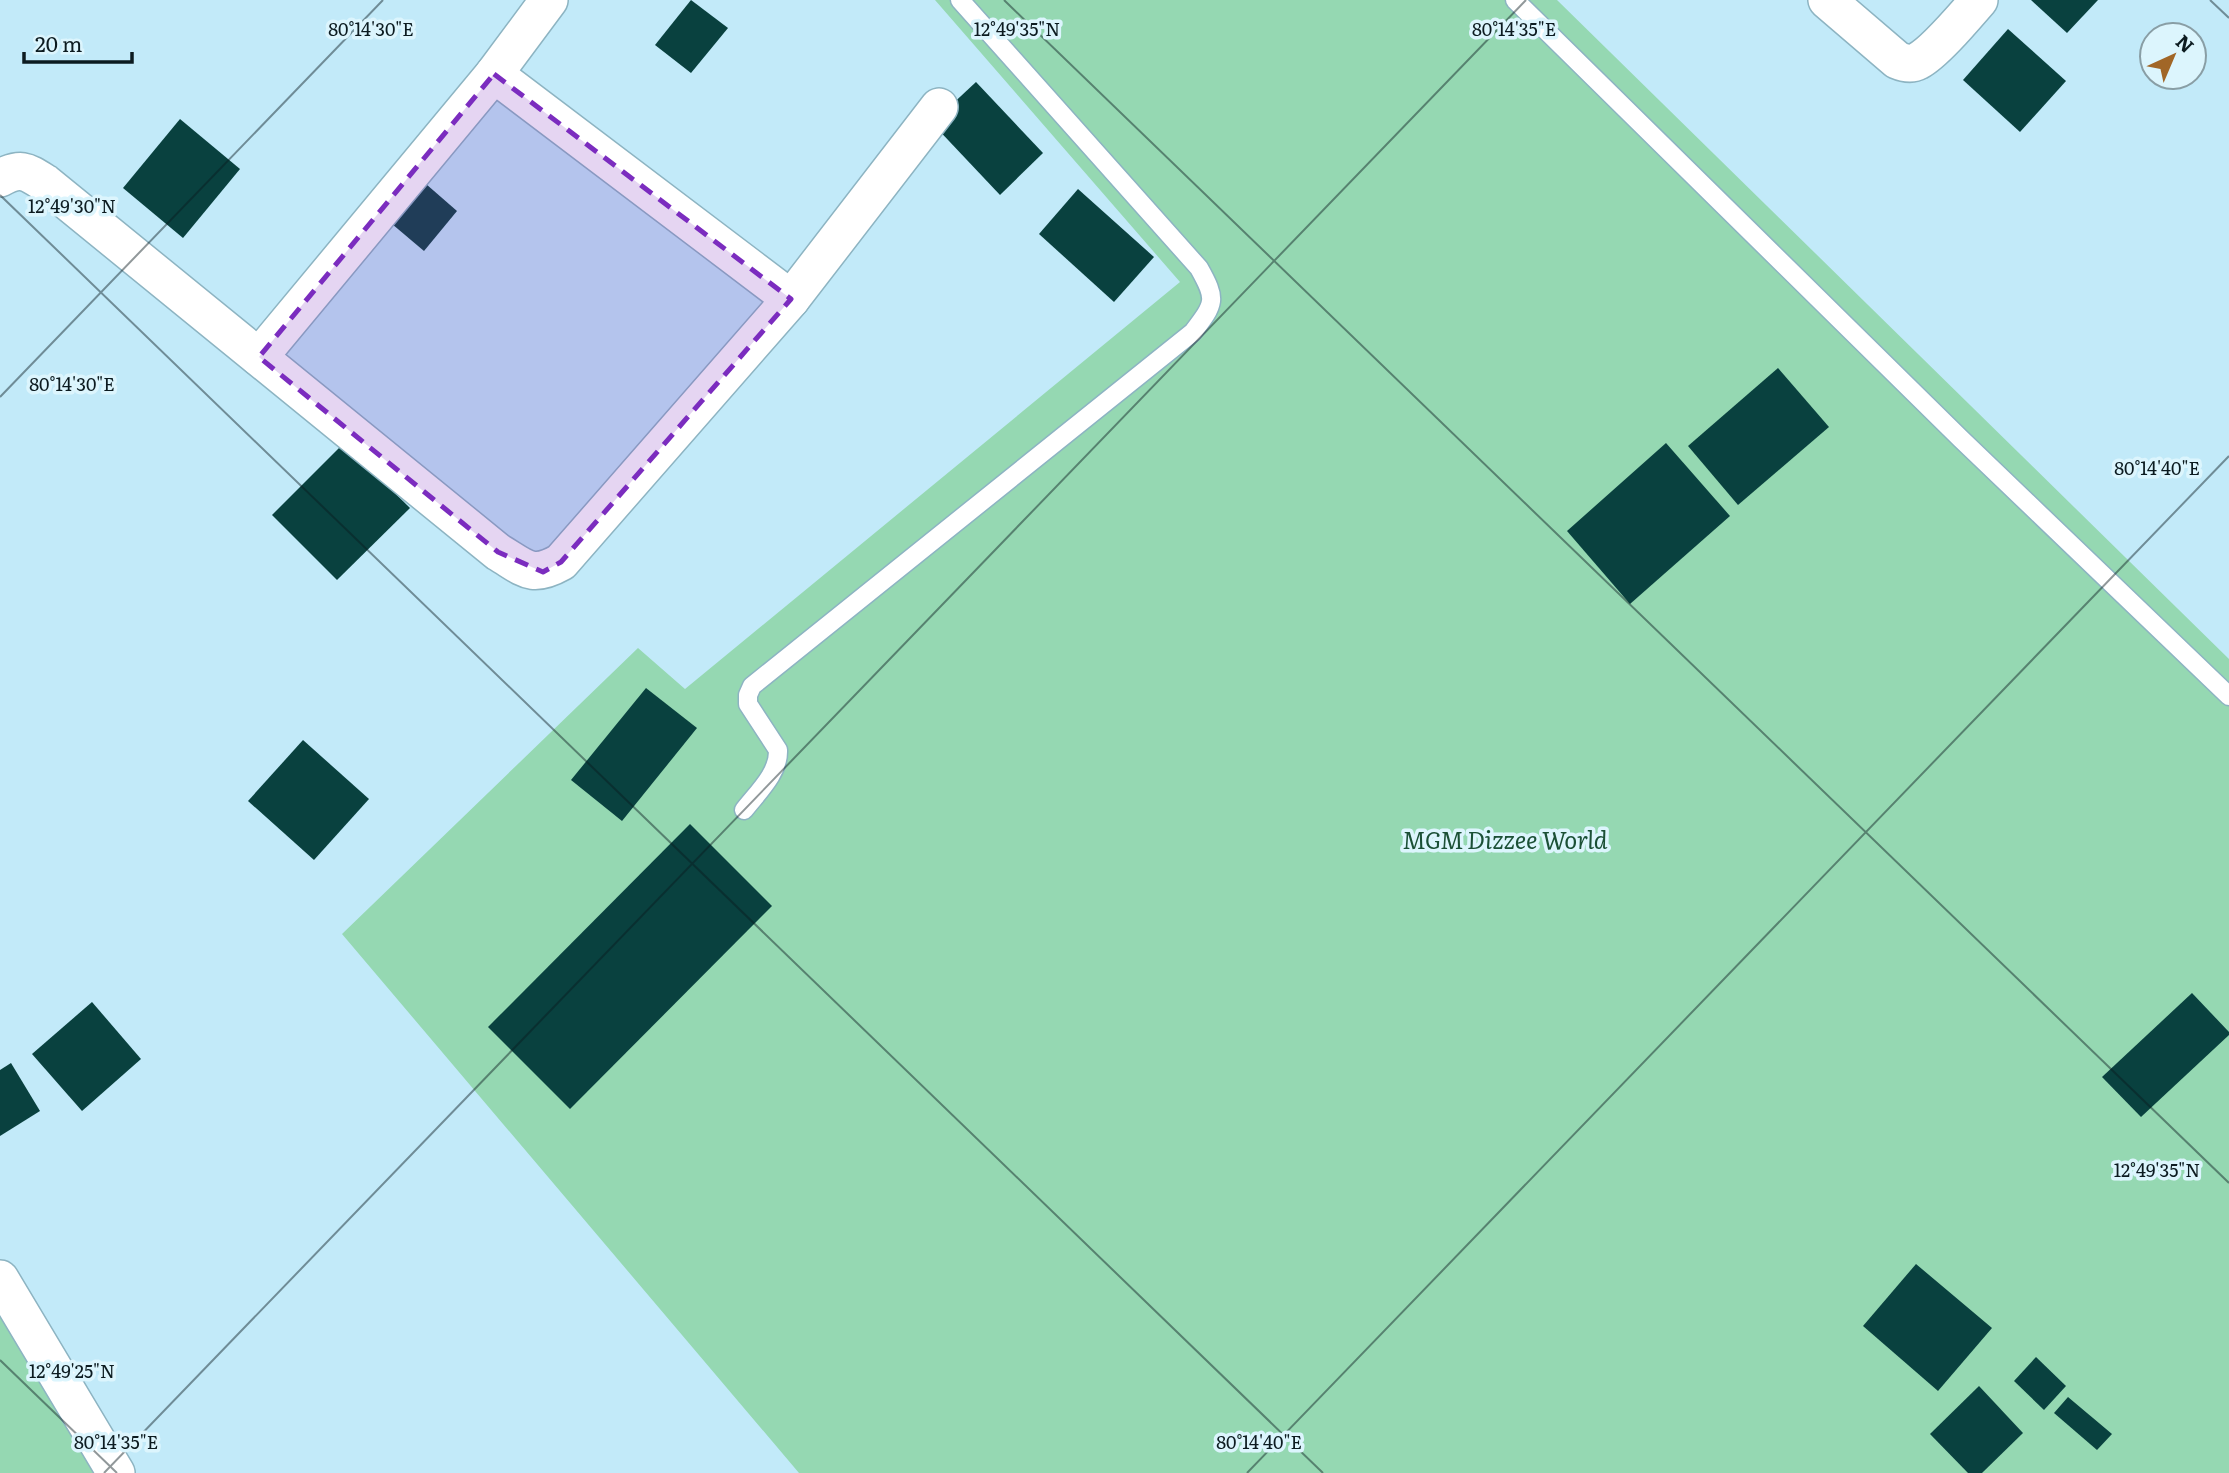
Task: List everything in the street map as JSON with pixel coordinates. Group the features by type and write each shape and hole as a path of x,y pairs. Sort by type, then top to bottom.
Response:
{"street":[{"path":"259,357 494,74 549,0"},
{"path":"1827,0 1896,60 1906,64 1917,62 1928,53 1979,0"},
{"path":"494,74 791,299"},
{"path":"0,178 14,170 27,172 45,183 498,552 528,570 543,572 561,562 791,299 939,107"},
{"path":"0,1279 116,1473"}],"lane":[{"path":"744,810 776,768 778,759 778,750 748,704 751,686 1193,332 1207,314 1212,300 1210,289 1199,268 960,0"},
{"path":"1515,0 1961,439 2229,696"}],"highlighted area":[{"path":"494,74 791,299 561,562 543,572 498,552 259,357"}],"green space":[{"name":"MGM Dizzee World","path":"935,0 1557,0 2229,659 2229,1473 799,1473 342,934 638,648 685,689 1180,282"},
{"path":"0,1309 101,1473 0,1473"}],"building":[{"path":"691,0 728,28 691,73 655,45"},
{"path":"2031,0 2098,0 2067,33"},
{"path":"2008,29 2066,81 2020,132 1963,80"},
{"path":"976,82 1043,153 1000,195 932,123"},
{"path":"180,119 240,169 183,238 123,188"},
{"path":"426,184 457,211 424,251 392,224"},
{"path":"1078,189 1154,257 1114,302 1039,234"},
{"path":"1778,368 1829,427 1738,505 1688,446"},
{"path":"344,443 410,508 337,580 272,515"},
{"path":"1666,443 1730,516 1630,604 1567,531"},
{"path":"646,688 697,728 622,821 571,780"},
{"path":"303,740 369,799 314,860 248,801"},
{"path":"690,824 772,906 570,1109 488,1027"},
{"path":"2192,993 2229,1035 2141,1117 2102,1077"},
{"path":"92,1002 141,1059 82,1111 32,1054"},
{"path":"11,1063 40,1111 0,1136 0,1070"},
{"path":"1916,1264 1992,1328 1938,1391 1863,1326"},
{"path":"2036,1357 2066,1386 2044,1410 2014,1381"},
{"path":"1979,1386 2023,1433 1982,1473 1968,1473 1930,1434"},
{"path":"2068,1397 2112,1434 2097,1450 2054,1413"}]}
